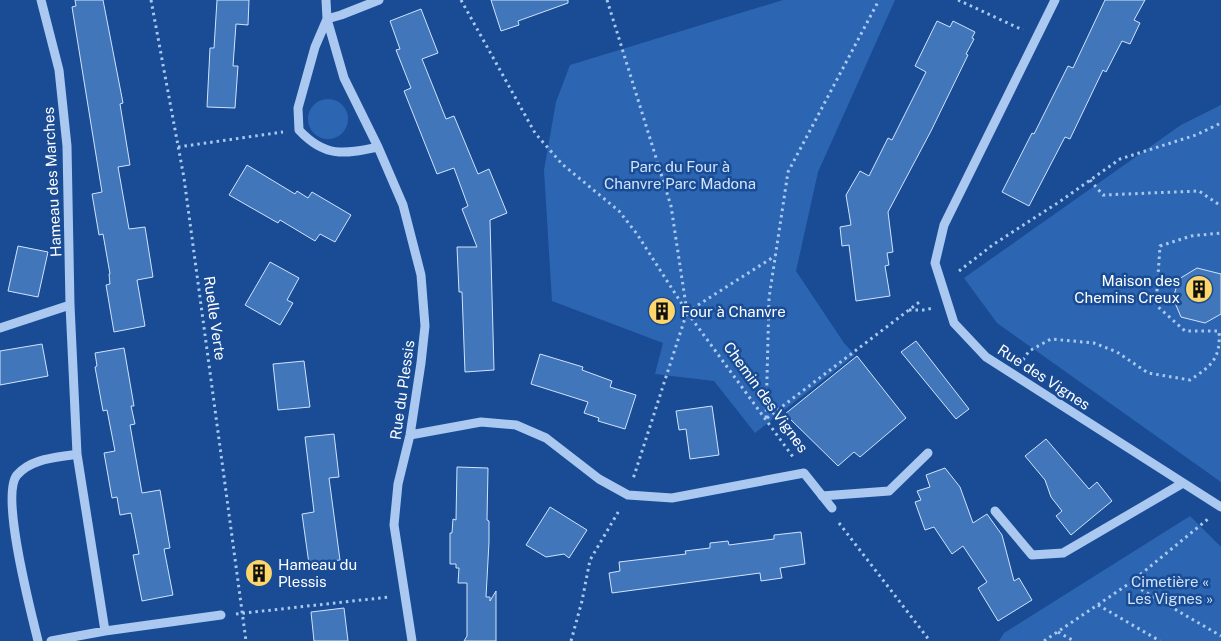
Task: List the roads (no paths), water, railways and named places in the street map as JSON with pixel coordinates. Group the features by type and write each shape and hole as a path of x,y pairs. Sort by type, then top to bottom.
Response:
{"street":[{"name":"Hameau des Marches","path":"41,0 59,70 67,146 70,305 78,454 105,631"},
{"name":"Rue du Plessis","path":"326,0 327,19 344,78 378,147 403,205 421,275 425,326 410,435 398,484 394,525 412,641"},
{"path":"327,19 379,0"},
{"name":"Rue des Vignes","path":"1055,0 944,225 935,263 954,324 986,357 1221,507"},
{"name":"Rue du Plessis","path":"327,19 315,47 298,108 299,130 311,143 330,151 350,153 378,147"},
{"path":"0,328 70,305"},
{"name":"Chemin des Vignes","path":"410,435 481,422 516,425 546,438 599,479 628,495 672,498 804,473 832,508"},
{"path":"822,496 889,491 928,453"},
{"path":"38,641 12,521 10,491 16,476 33,462 78,454"},
{"path":"995,511 1032,555 1063,553 1183,483"},
{"path":"50,641 105,631 221,615"}],"place":[{"name":"Maison des Chemins Creux","path":"1199,289"},
{"name":"Four à Chanvre","path":"662,311"},
{"name":"Hameau du Plessis","path":"259,573"}],"park label":[{"name":"Parc du Four à Chanvre Parc Madona","path":"680,174"},
{"name":"Cimetière « Les Vignes »","path":"1170,590"}]}
